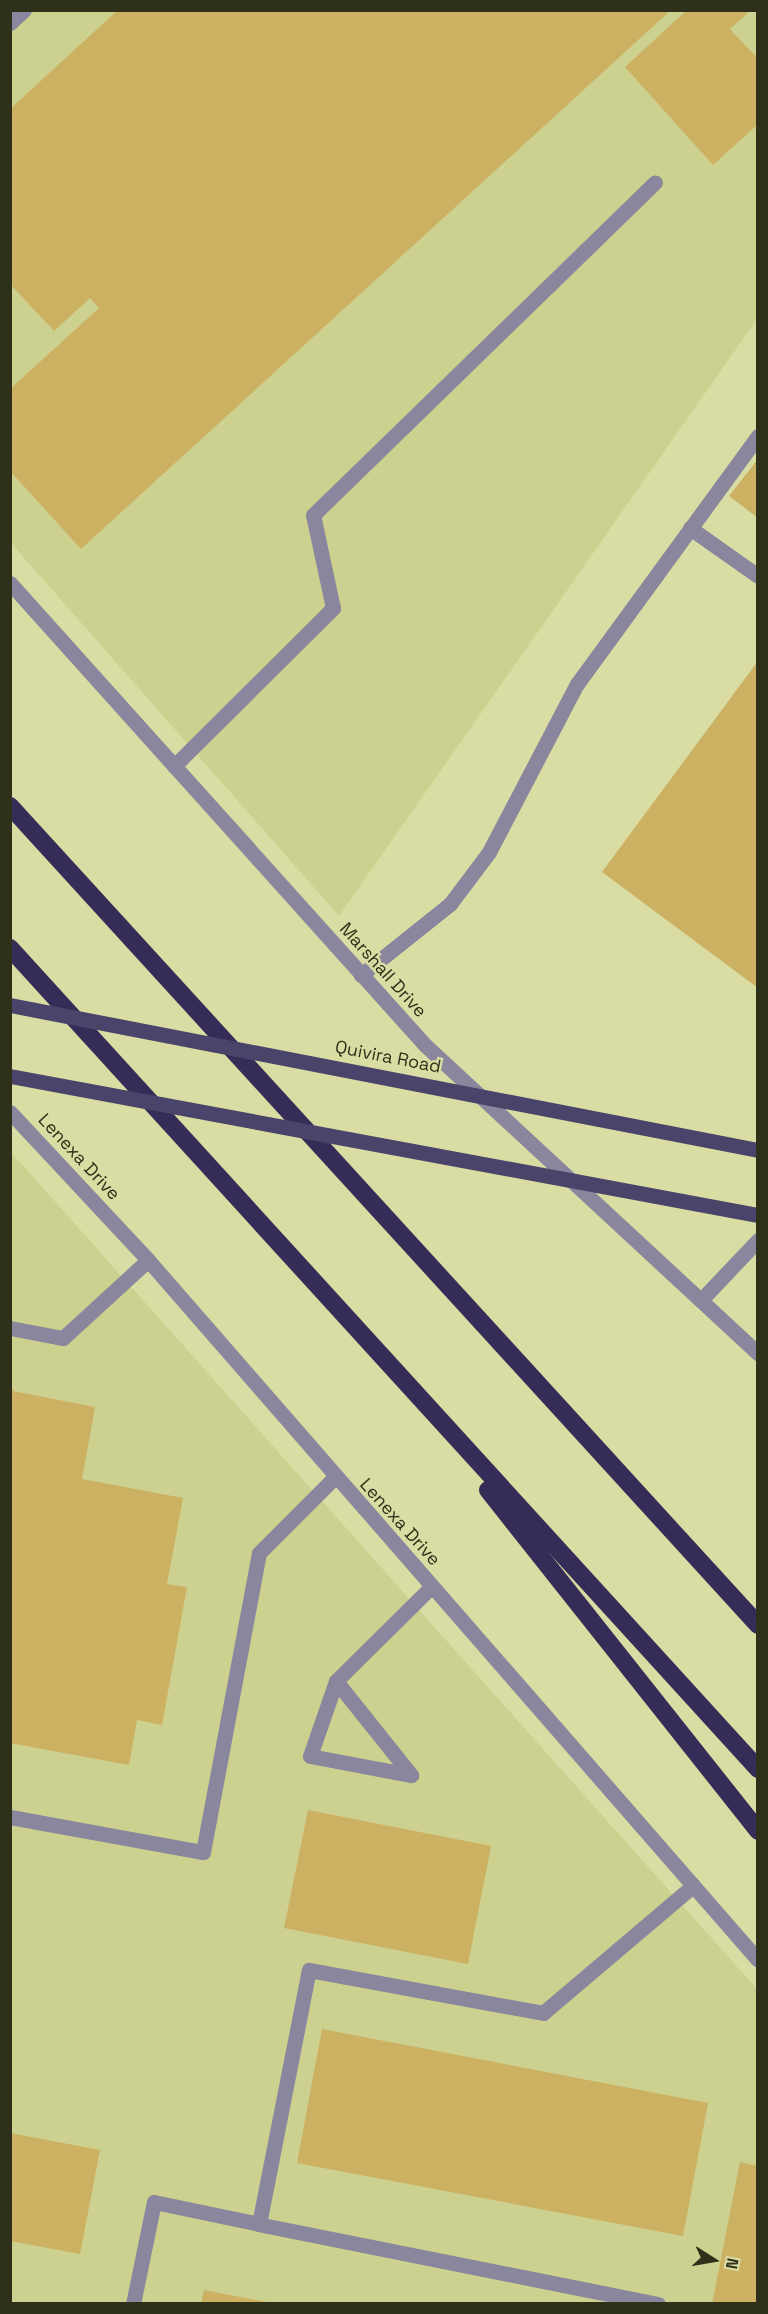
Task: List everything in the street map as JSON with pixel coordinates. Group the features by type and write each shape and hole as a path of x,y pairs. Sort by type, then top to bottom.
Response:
{"highway":[{"path":"10,806 758,1625"},
{"path":"10,948 758,1769"},
{"path":"390,1366 758,1831"},
{"path":"726,1591 758,1617"}],"main road":[{"name":"Quivira Road","path":"10,1005 758,1150"},
{"path":"10,1076 758,1215"}],"street":[{"path":"10,23 24,10"},
{"path":"174,766 333,608 313,515 655,182"},
{"path":"361,975 450,904 489,852 577,684 758,436"},
{"path":"690,528 758,576"},
{"name":"Marshall Drive","path":"10,583 425,1045 758,1353"},
{"name":"Lenexa Drive","path":"10,1112 148,1260 334,1478 758,1960"},
{"path":"700,1300 758,1240"},
{"path":"10,1329 63,1338 148,1260"},
{"path":"10,1817 203,1852 259,1553 334,1478"},
{"path":"336,1681 411,1774 310,1756 336,1681 431,1587"},
{"path":"259,2224 309,1970 543,2013 693,1887"},
{"path":"133,2304 154,2202 658,2304"}],"shaded area":[{"path":"10,11 757,11 757,319 339,916 11,543"},
{"path":"10,1151 757,1989 757,2303 11,2303"}],"building":[{"path":"118,10 671,10 81,549 10,471 10,389 99,308 90,298 54,331 10,284 10,109"},
{"path":"687,10 751,10 730,29 758,59 758,124 713,165 625,67"},
{"path":"758,459 758,518 729,496"},
{"path":"758,661 758,988 602,872"},
{"path":"10,1379 13,1391 95,1407 82,1479 183,1498 167,1584 187,1587 162,1725 137,1720 129,1765 10,1743"},
{"path":"308,1810 491,1846 468,1964 284,1928"},
{"path":"322,2029 708,2103 683,2236 297,2163"},
{"path":"10,2133 100,2150 80,2254 10,2241"},
{"path":"740,2162 758,2166 758,2304 712,2304"},
{"path":"204,2290 267,2302 267,2304 201,2304"}]}
